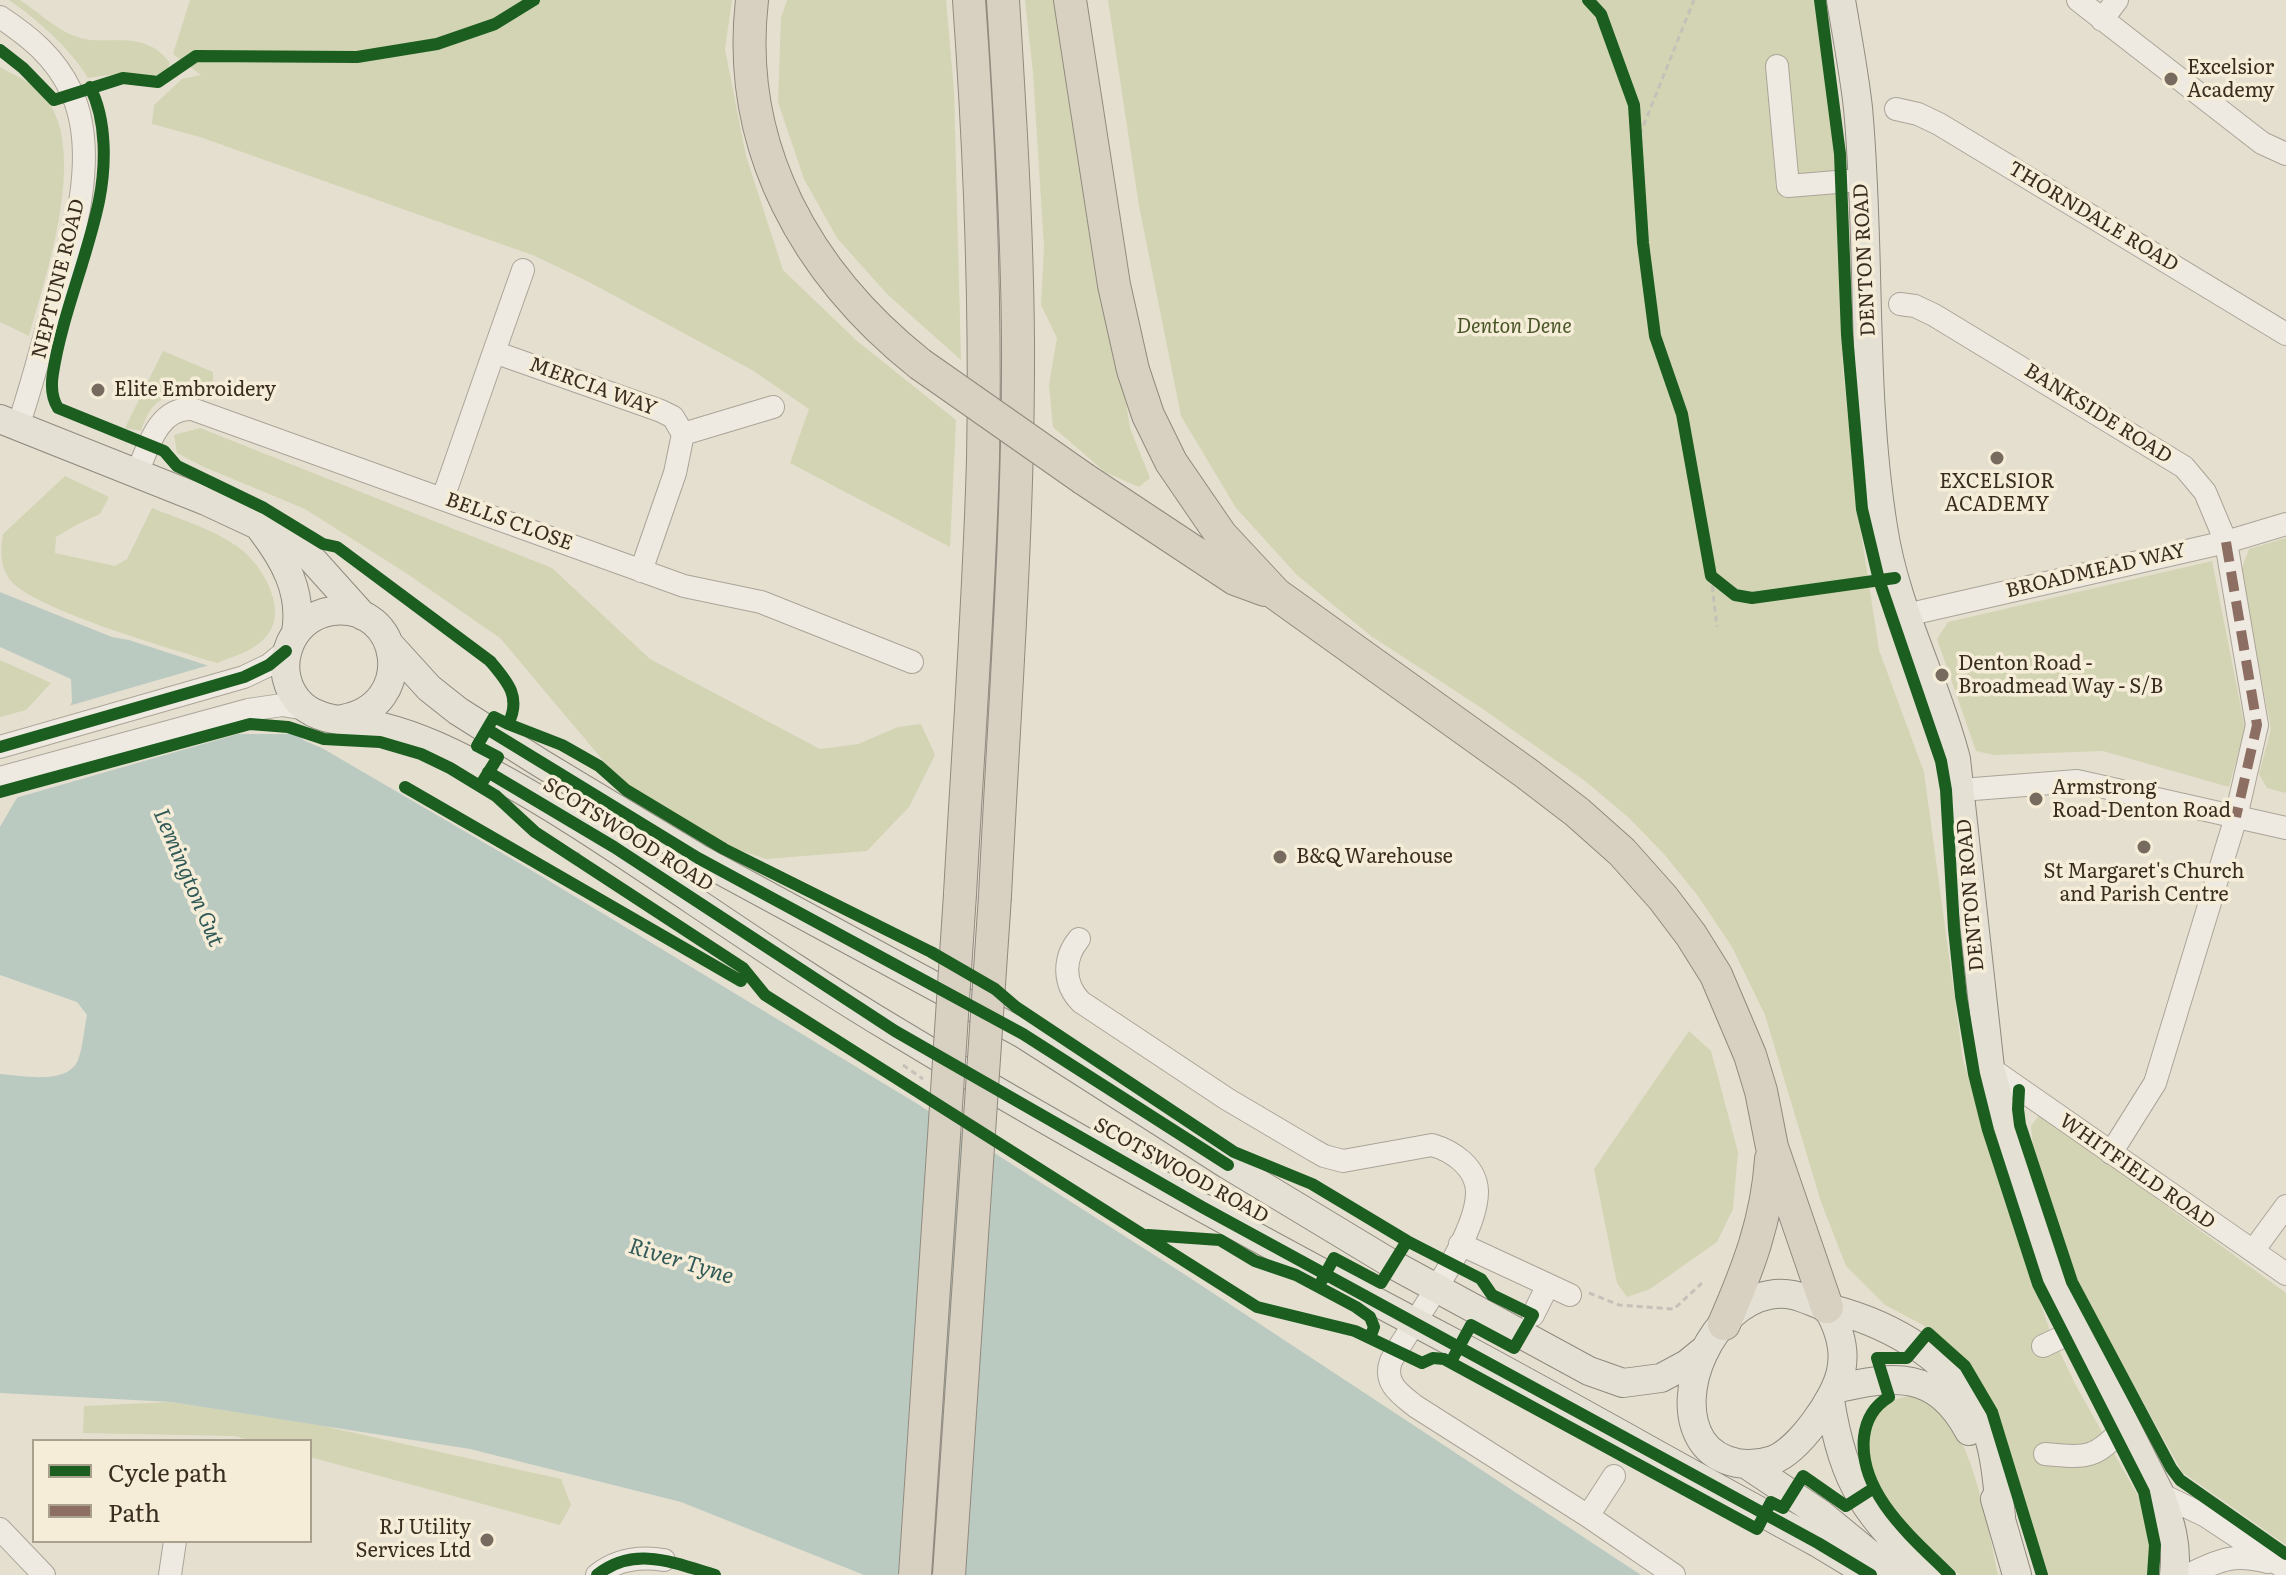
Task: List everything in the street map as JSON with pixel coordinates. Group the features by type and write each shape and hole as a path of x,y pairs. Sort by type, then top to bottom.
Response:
{"highway":[{"path":"752,0 750,51 760,127 784,200 823,267 847,297 920,364 1084,479 1235,579 1276,594"},
{"path":"915,1575 960,894 983,461 981,216 969,0"},
{"path":"949,1575 995,896 1016,465 1016,216 1003,0"},
{"path":"1070,0 1114,285 1133,370 1148,415 1179,475 1221,535 1276,594 1526,773 1622,852 1653,886 1691,935 1728,1001 1750,1055 1772,1147 1827,1307"},
{"path":"1724,1324 1761,1230 1769,1191 1772,1147"}],"main road":[{"name":"DENTON ROAD","path":"1841,0 1858,108 1871,430 1883,530 1906,615 1950,735 1961,790 1990,1068 2048,1267 2160,1494 2175,1546 2174,1575"},
{"path":"9,423 258,525 281,536 310,557 363,616 378,628 389,644 394,667 388,688 383,698 365,713 330,719 294,707 286,676 284,649 299,618 297,594 283,561 258,525"},
{"path":"284,649 312,618 332,611 363,616"},
{"name":"SCOTSWOOD ROAD","path":"389,644 414,674 439,696 555,772 698,858 1023,1034 1171,1130 1435,1287 1589,1371 1623,1383 1661,1378 1703,1351"},
{"name":"SCOTSWOOD ROAD","path":"342,719 416,737 488,772 614,847 895,1031 1202,1207 1818,1543 1871,1575"},
{"path":"1895,1575 1822,1515 1738,1463 1709,1449 1694,1423 1692,1395 1703,1351 1724,1324 1750,1302 1770,1295 1800,1296 1856,1315 1898,1335 1926,1353 1957,1381 1983,1421 1995,1465 2001,1516"},
{"path":"1827,1307 1840,1334 1842,1358 1833,1395 1841,1454 1848,1477 1859,1497 1898,1546 1929,1575"},
{"path":"1668,1461 1711,1465 1772,1460 1786,1451 1833,1395 1895,1378 1922,1383 1936,1391 1958,1414 1975,1443 2001,1516 2017,1575"}],"street":[{"path":"2078,0 2262,143 2286,154"},
{"path":"2102,20 2117,0"},
{"name":"NEPTUNE ROAD","path":"0,17 33,39 56,66 72,93 83,137 79,202 65,271 9,423"},
{"path":"1777,66 1788,186 1861,180"},
{"name":"THORNDALE ROAD","path":"1896,109 1918,114 1939,124 2286,334"},
{"path":"443,498 523,270"},
{"name":"BANKSIDE ROAD","path":"1900,304 1915,306 1934,315 2184,467 2205,492 2226,542 2257,725 2236,817 2155,1083 2111,1153"},
{"name":"MERCIA WAY","path":"494,352 661,411 673,417 683,434"},
{"path":"641,571 675,473 683,434 773,407"},
{"name":"BELLS CLOSE","path":"137,473 161,424 176,411 188,409 684,586 761,602 912,662"},
{"name":"BROADMEAD WAY","path":"1906,615 2226,542 2286,524"},
{"path":"0,747 214,687 284,649"},
{"path":"0,778 229,714 294,707"},
{"path":"1961,790 2077,781 2286,828"},
{"path":"1079,939 1067,960 1067,975 1073,994 1081,1002 1227,1099 1310,1148 1343,1161 1421,1145 1445,1149 1457,1156 1468,1168 1477,1189 1475,1208 1460,1244 1389,1368 1389,1379 1399,1393 1674,1575"},
{"name":"WHITFIELD ROAD","path":"1990,1068 2286,1274"},
{"path":"2253,1251 2286,1206"},
{"path":"1460,1244 1570,1295"},
{"path":"1533,1315 1548,1285"},
{"path":"2043,1346 2077,1330"},
{"path":"2045,1454 2081,1457 2095,1454 2126,1426"},
{"path":"1588,1516 1614,1476"},
{"path":"2160,1494 2206,1516 2283,1567"},
{"path":"0,1529 44,1575"},
{"path":"170,1575 175,1543"},
{"path":"2188,1575 2226,1557 2245,1556 2283,1567"},
{"path":"601,1572 624,1561 644,1557 664,1560"}],"path":[{"path":"1636,144 1694,0"},
{"path":"1635,118 1637,158"},
{"path":"1708,562 1717,627"},
{"path":"1711,576 1727,590"},
{"path":"555,844 591,867"},
{"path":"1570,1295 1583,1290 1619,1305 1674,1309 1702,1283"}],"green space":[{"path":"9,0 20,0 52,23 84,39 135,41 147,45 170,63 166,73 149,77 123,73 88,78 53,35"},
{"path":"190,0 732,0 725,49 746,156 783,270 857,341 956,420 950,547 790,463 809,409 752,370 587,281 535,256 200,137 152,124 154,105 182,79 201,75 173,54"},
{"path":"787,0 946,0 954,90 961,360 887,294 837,238 804,179 778,102 781,18"},
{"path":"1025,0 1062,0 1130,428 1150,478 1139,487 1105,472 1053,427 1049,385 1057,338 1041,305 1044,247"},
{"name":"Denton Dene","path":"1108,0 1816,0 1831,106 1843,372 1860,526 1879,650 1924,772 1963,1060 2050,1331 2075,1384 2146,1510 2152,1551 2149,1575 2045,1575 2003,1429 1989,1395 1969,1365 1944,1341 1923,1325 1885,1305 1846,1266 1821,1202 1765,1015 1732,947 1698,896 1664,854 1628,817 1585,781 1371,636 1297,575 1236,508 1181,416 1139,206"},
{"path":"0,67 37,89 54,111 62,139 64,172 61,208 29,336 0,322"},
{"path":"163,351 213,372 213,388 205,396 165,398 152,409 141,431 125,428"},
{"path":"200,428 552,568 650,659 820,749 858,744 898,727 921,724 935,755 909,807 867,851 766,859 721,844 623,784 500,638 305,509 177,453 174,435"},
{"path":"65,476 109,497 100,514 56,537 55,553 115,566 127,559 152,508 221,537 251,559 267,581 272,594 275,606 270,631 252,648 217,663 107,628 24,592 10,580 4,569 1,552 3,534"},
{"path":"2286,538 2286,793 2267,788 2259,774 2271,729 2241,571 2249,549"},
{"path":"2212,561 2245,728 2229,787 2103,751 1994,755 1976,751 1937,639 1948,622"},
{"path":"0,660 51,683 26,710 0,717"},
{"path":"1689,1031 1711,1051 1738,1152 1733,1209 1717,1242 1650,1289 1627,1297 1617,1283 1594,1169"},
{"path":"2040,1114 2286,1293 2286,1545 2182,1472 2081,1290 2033,1147 2031,1126"},
{"path":"1912,1396 1927,1403 1948,1420 1966,1451 1980,1494 1998,1575 1960,1575 1911,1528 1882,1490 1873,1470 1869,1449 1871,1427 1886,1404"},
{"path":"171,1402 319,1425 561,1479 571,1505 560,1525 312,1458 312,1439 83,1433 84,1406"}],"water":[{"path":"0,592 112,637 209,666 305,741 531,870 916,1103 1184,1274 1641,1575 864,1575 681,1502 470,1449 171,1402 0,1393 0,1074 43,1077 64,1073 72,1068 80,1055 87,1015 77,1002 0,975 0,827 72,702 71,679 0,647"}],"pier":[{"path":"213,664 287,722 290,734 238,734 12,799 65,707"}],"marked path":[{"path":"2226,542 2257,725 2236,817"}],"cycle path":[{"path":"0,50 23,68 54,100 123,78 158,82 196,56 357,57 437,44 495,24 534,0"},
{"path":"1588,0 1601,14 1634,105 1643,243 1655,336 1682,414 1711,576 1735,595 1752,598 1895,578"},
{"path":"1820,0 1840,154 1847,335 1862,509 1879,580 1941,761 1946,790 1961,996 1974,1074 1988,1130 2038,1284 2144,1492 2155,1545 2153,1575"},
{"path":"90,87 100,114 104,143 103,173 94,223 57,351 52,386 58,408 164,451 177,466 264,508 323,544 337,547 490,661 511,690 513,706 508,724 494,717 477,746 498,757 483,781"},
{"path":"0,747 244,677 269,665 286,651"},
{"path":"0,792 250,724 288,727 324,739 380,742 421,754 496,796 535,832 743,968 765,995 1257,1307 1355,1331 1422,1363 1433,1358 1444,1359 1757,1529 1771,1502 1783,1508 1803,1476 1846,1506 1874,1488"},
{"path":"508,724 562,745 599,766 626,790 724,849 931,952 995,989 1016,1007 1234,1152 1312,1184 1407,1241 1481,1279 1492,1295 1533,1315 1514,1348 1471,1325 1453,1358"},
{"path":"487,729 698,858 1023,1034 1228,1165"},
{"path":"488,772 614,847 895,1031 1202,1207 1818,1543 1871,1575"},
{"path":"405,787 741,981"},
{"path":"2019,1090 2020,1125 2072,1282 2171,1468 2180,1480 2286,1554"},
{"path":"1148,1235 1220,1240 1255,1261 1296,1275 1370,1317 1374,1327 1370,1338"},
{"path":"1320,1284 1334,1258 1381,1283 1407,1241"},
{"path":"1950,1575 1891,1514 1870,1478 1864,1458 1864,1437 1869,1419 1889,1397 1877,1358 1907,1358 1928,1333 1965,1366 1992,1412 2042,1575"},
{"path":"597,1575 611,1566 640,1559 670,1562 715,1575"}],"place":[{"name":"Excelsior Academy","path":"2171,79"},
{"name":"Elite Embroidery","path":"98,390"},
{"name":"EXCELSIOR ACADEMY","path":"1997,458"},
{"name":"Denton Road - Broadmead Way - S/B","path":"1942,675"},
{"name":"Armstrong Road-Denton Road","path":"2036,799"},
{"name":"St Margaret's Church and Parish Centre","path":"2144,847"},
{"name":"B&Q Warehouse","path":"1280,857"},
{"name":"RJ Utility Services Ltd","path":"487,1540"}],"water label":[{"name":"Lemington Gut","path":"188,878"},
{"name":"River Tyne","path":"681,1262"}]}
